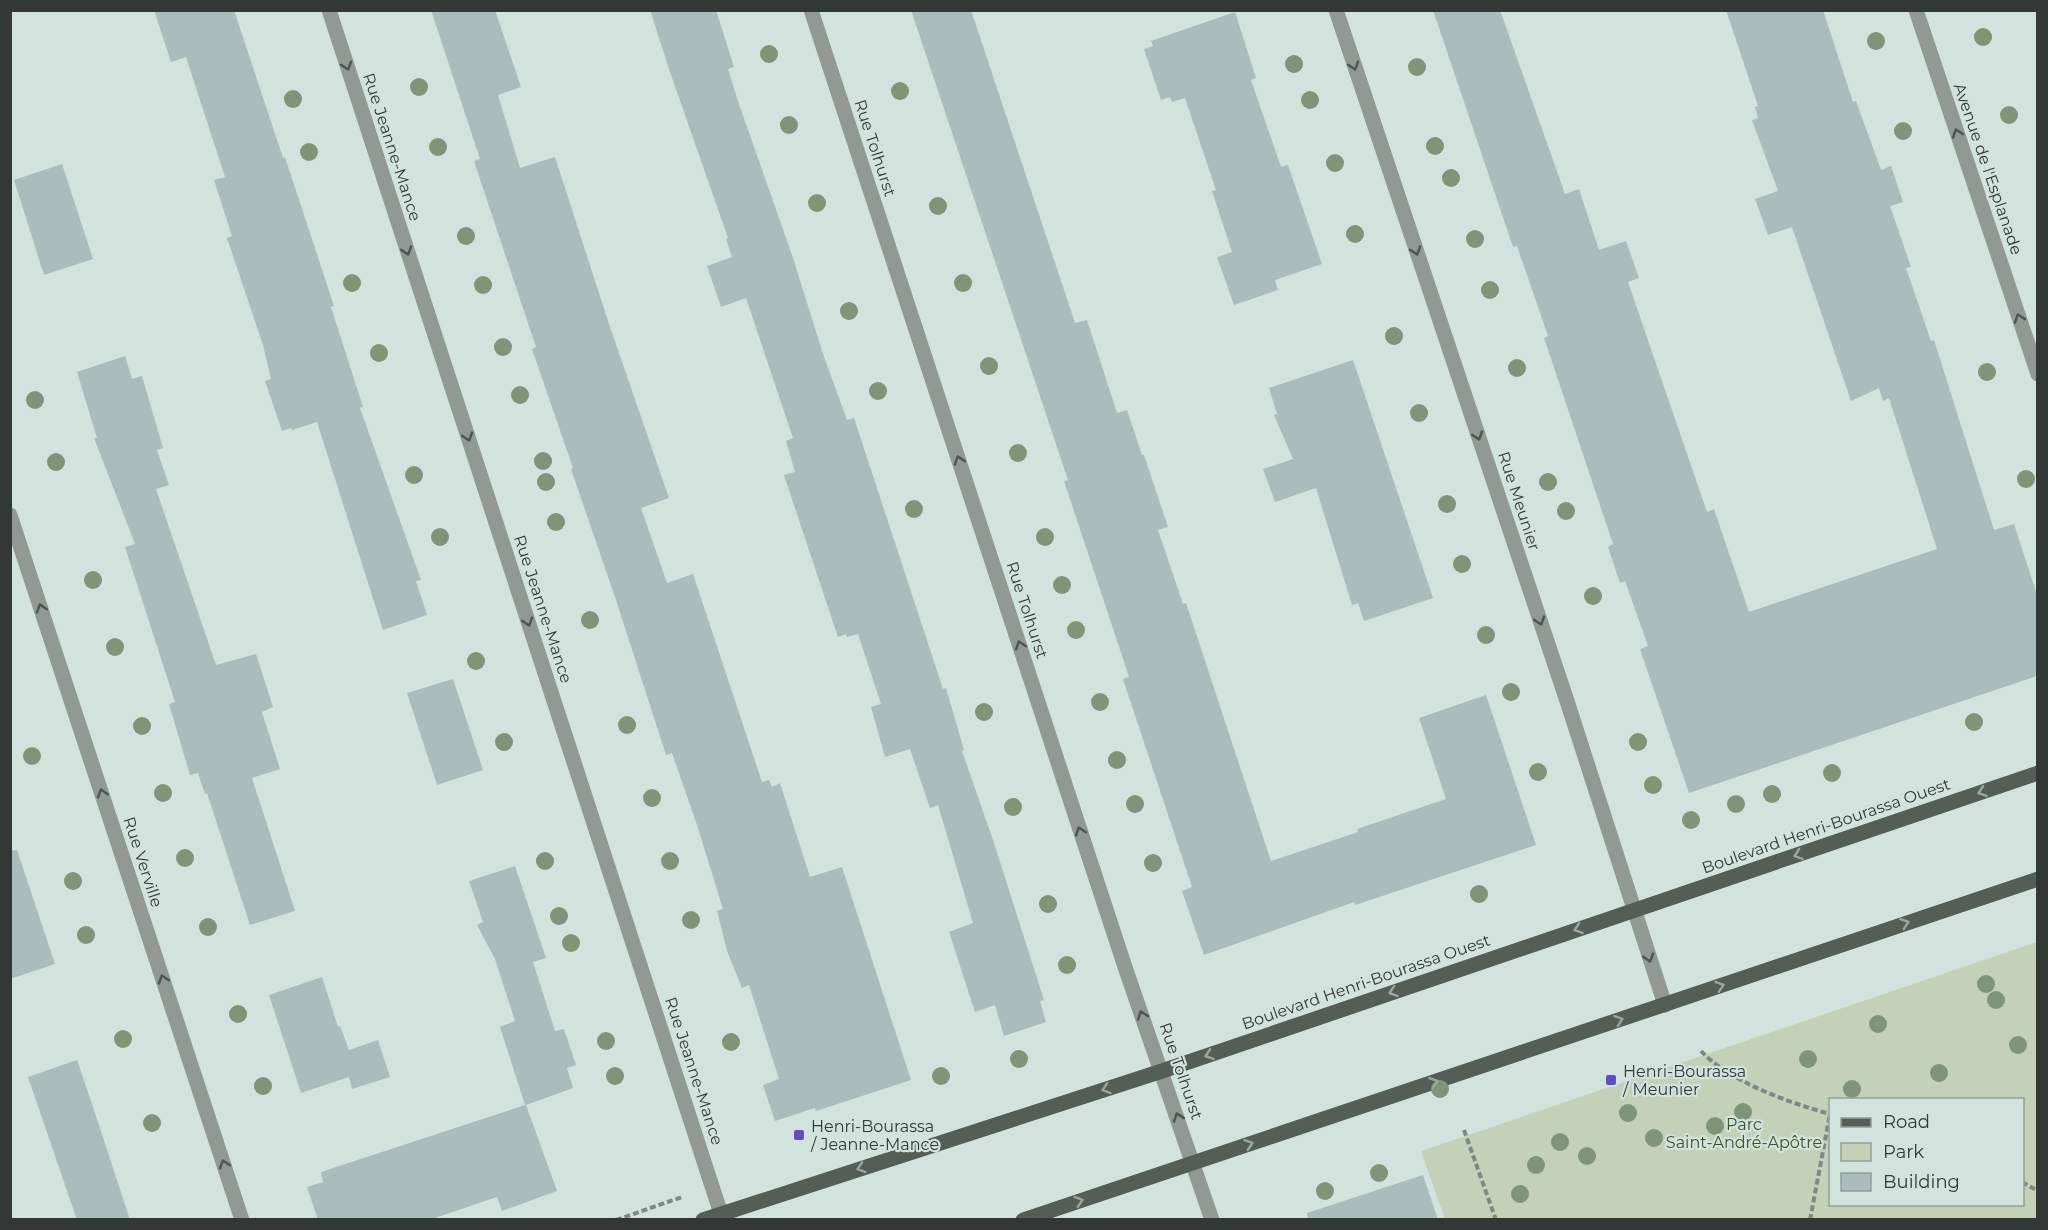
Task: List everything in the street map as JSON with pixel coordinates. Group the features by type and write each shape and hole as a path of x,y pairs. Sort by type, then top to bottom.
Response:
{"main road":[{"name":"Boulevard Henri-Bourassa Ouest","path":"704,1220 722,1217 1162,1071 2037,773"},
{"path":"1023,1220 2037,879"}],"street":[{"name":"Rue Jeanne-Mance","path":"329,10 722,1217"},
{"name":"Rue Tolhurst","path":"811,10 1125,967 1212,1220"},
{"name":"Rue Meunier","path":"1335,10 1559,679 1665,1005"},
{"name":"Avenue de l'Esplanade","path":"1916,10 2037,374"},
{"name":"Rue Verville","path":"10,515 242,1220"}],"path":[{"path":"1701,1051 1732,1074 1768,1093 1829,1114"},
{"path":"1810,1220 1829,1119"},
{"path":"1464,1130 1496,1220"},
{"path":"2024,1183 2037,1191"}],"green space":[{"name":"Parc Saint-André-Apôtre","path":"2037,942 2037,1219 1445,1219 1421,1151"}],"building":[{"path":"154,10 234,10 334,306 331,307 363,407 360,408 421,580 416,581 427,615 383,630 317,422 282,431 265,381 271,379 263,345 227,238 232,236 214,180 225,177 186,57 171,62"},
{"path":"431,10 495,10 521,87 498,95 520,168 555,157 669,498 641,508 667,583 693,574 762,782 769,780 772,787 780,783 810,877 842,867 911,1080 816,1111 815,1108 775,1121 763,1085 779,1079 749,985 742,988 727,951 717,911 723,909 697,825 672,753 666,755 571,469 573,468 532,349 536,347 474,161 480,159"},
{"path":"650,10 716,10 734,67 728,69 793,258 823,354 847,420 854,418 943,689 946,688 964,750 962,751 1044,1000 1040,1001 1046,1022 1004,1036 995,1005 975,1012 949,932 973,923 938,805 930,808 910,749 885,757 871,707 881,704 858,634 838,637 784,475 795,472 786,441 793,438 746,298 721,307 707,266 732,257 726,239 728,238"},
{"path":"911,10 971,10 1075,323 1087,320 1117,413 1127,410 1142,455 1144,455 1168,527 1158,530 1183,604 1186,603 1271,861 1446,799 1419,718 1486,695 1536,845 1355,905 1354,902 1204,955 1182,891 1192,887 1123,679 1129,677 1064,481 1068,480"},
{"path":"1433,10 1500,10 1565,194 1579,189 1599,250 1626,241 1639,278 1628,282 1707,512 1714,509 1749,612 1937,549 1889,398 1883,401 1879,388 1851,401 1792,227 1768,235 1755,199 1778,191 1752,120 1758,118 1755,107 1758,106 1726,10 1823,10 1853,102 1856,101 1881,170 1891,166 1903,202 1890,206 1911,267 1906,268 1931,341 1934,340 1994,530 2014,524 2037,595 2037,676 1689,793 1640,649 1648,646 1625,581 1620,583 1608,547 1613,544 1544,338 1548,336 1517,246 1513,247"},
{"path":"1235,12 1256,78 1251,80 1281,167 1288,165 1322,264 1275,280 1278,290 1234,305 1217,257 1232,252 1212,191 1216,190 1185,98 1172,102 1170,97 1161,100 1144,49 1153,46 1151,41"},
{"path":"62,164 93,259 44,275 14,180"},
{"path":"125,356 132,379 142,376 163,448 157,450 169,485 156,489 216,665 256,654 273,707 262,712 280,769 252,778 295,911 250,925 207,793 205,794 198,773 190,775 169,704 175,702 125,547 135,544 94,438 97,438 77,372"},
{"path":"1353,360 1433,598 1364,621 1358,603 1352,605 1316,488 1275,502 1263,469 1293,459 1274,415 1277,414 1269,388"},
{"path":"453,679 483,770 437,785 407,693"},
{"path":"17,850 55,964 10,979 10,851"},
{"path":"515,866 546,958 533,962 555,1031 564,1029 576,1065 567,1068 573,1088 526,1105 557,1191 502,1211 497,1197 429,1220 318,1220 307,1187 323,1182 321,1172 525,1105 500,1027 515,1021 495,959 477,925 483,922 469,881"},
{"path":"322,977 338,1027 340,1026 349,1050 378,1040 390,1077 352,1089 349,1077 301,1093 269,995"},
{"path":"77,1060 130,1220 77,1220 28,1077"},
{"path":"1423,1175 1438,1220 1308,1220 1307,1213"}],"place":[{"name":"Henri-Bourassa / Meunier","path":"1611,1080"},
{"name":"Henri-Bourassa / Jeanne-Mance","path":"799,1135"}]}
